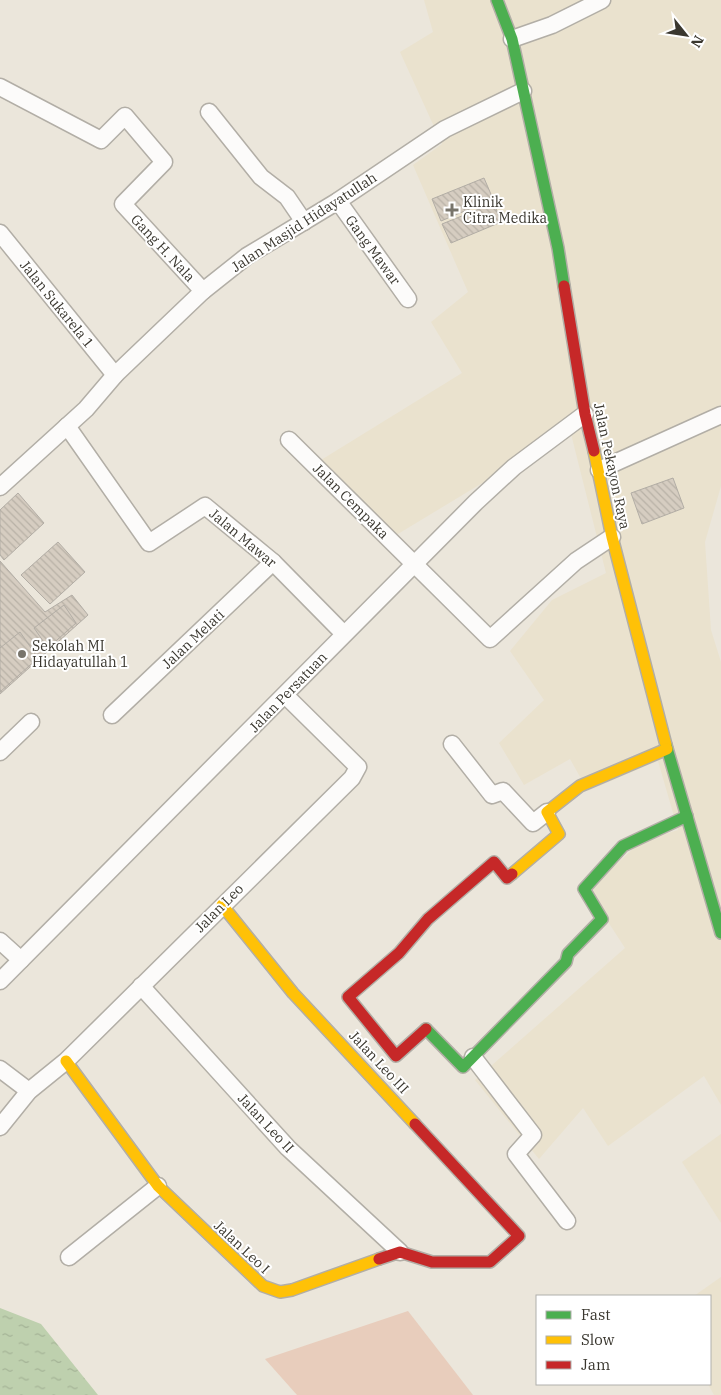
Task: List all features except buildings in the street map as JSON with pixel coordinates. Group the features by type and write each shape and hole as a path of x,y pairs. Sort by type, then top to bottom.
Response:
{"street":[{"name":"Jalan Pekayon Raya","path":"497,0 512,39 558,248 585,414 599,470 612,537 667,749 721,934"},
{"path":"512,39 552,25 602,0"},
{"name":"Gang H. Nala","path":"0,87 101,140 125,116 164,162 123,204 203,291"},
{"name":"Jalan Masjid Hidayatullah","path":"1,484 86,409 114,375 203,291 247,256 338,201 445,129 523,91"},
{"path":"209,112 261,177 287,196 304,222"},
{"name":"Gang Mawar","path":"338,201 408,298"},
{"name":"Jalan Sukarela 1","path":"0,233 114,375"},
{"name":"Jalan Persatuan","path":"0,981 286,696 414,562 514,467 585,414"},
{"path":"599,470 721,415"},
{"name":"Jalan Mawar","path":"66,426 149,544 205,506 273,562 344,634"},
{"name":"Jalan Cempaka","path":"289,440 490,639 576,561 612,537"},
{"name":"Jalan Melati","path":"112,715 273,562"},
{"name":"Jalan Leo","path":"0,1127 29,1091 66,1061 352,778 358,767 286,696"},
{"path":"0,752 31,722"},
{"path":"452,744 492,795 503,791 533,823 580,786 667,749"},
{"path":"547,812 559,834 507,878 494,862 428,919 400,953 348,997 396,1056 427,1028 463,1067 566,962 568,954 602,919 584,889 623,846 687,816"},
{"name":"Jalan Leo III","path":"222,905 293,993 519,1236 490,1262 432,1262 400,1252"},
{"path":"0,941 21,960"},
{"name":"Jalan Leo II","path":"141,986 288,1148 400,1252"},
{"path":"473,1056 533,1135 516,1154 567,1220"},
{"name":"Jalan Leo I","path":"66,1061 158,1186 206,1234 263,1286 271,1291 292,1290 400,1252"},
{"path":"0,1070 29,1091"},
{"path":"69,1257 158,1186"}],"shaded area":[{"path":"424,0 721,0 721,486 705,542 711,630 721,662 721,1105 704,1076 608,1146 583,1108 539,1159 475,1080 625,948 588,891 641,841 678,830 658,761 588,791 570,759 524,785 499,743 544,700 510,651 552,600 606,573 570,430 388,540 321,460 462,373 431,322 468,292 413,165 442,144 400,52 433,32"},
{"path":"721,1134 721,1223 682,1162"},
{"path":"721,1277 721,1395 714,1395 709,1385 711,1385 711,1295 695,1295"},
{"path":"408,1311 473,1395 297,1395 265,1359"}],"water":[{"path":"0,1308 41,1324 98,1395 0,1395"}],"traffic: fast":[{"path":"497,0 512,39 558,248 564,286"},
{"path":"666,745 721,933"},
{"path":"426,1029 463,1067 566,962 568,954 602,919 584,889 623,846 687,816"}],"traffic: slow":[{"path":"594,451 612,537 666,745"},
{"path":"512,874 559,834 547,812 580,786 667,749"},
{"path":"222,905 293,993 415,1124"},
{"path":"66,1061 158,1186 263,1286 280,1292 292,1290 379,1259"}],"traffic: jam":[{"path":"564,286 585,414 594,451"},
{"path":"426,1029 396,1056 348,997 399,953 428,919 494,862 507,878 512,874"},
{"path":"379,1259 400,1252 432,1262 490,1262 519,1236 415,1124"}],"place":[{"name":"Klinik Citra Medika","path":"452,210"},
{"name":"Sekolah MI Hidayatullah 1","path":"22,654"}]}
